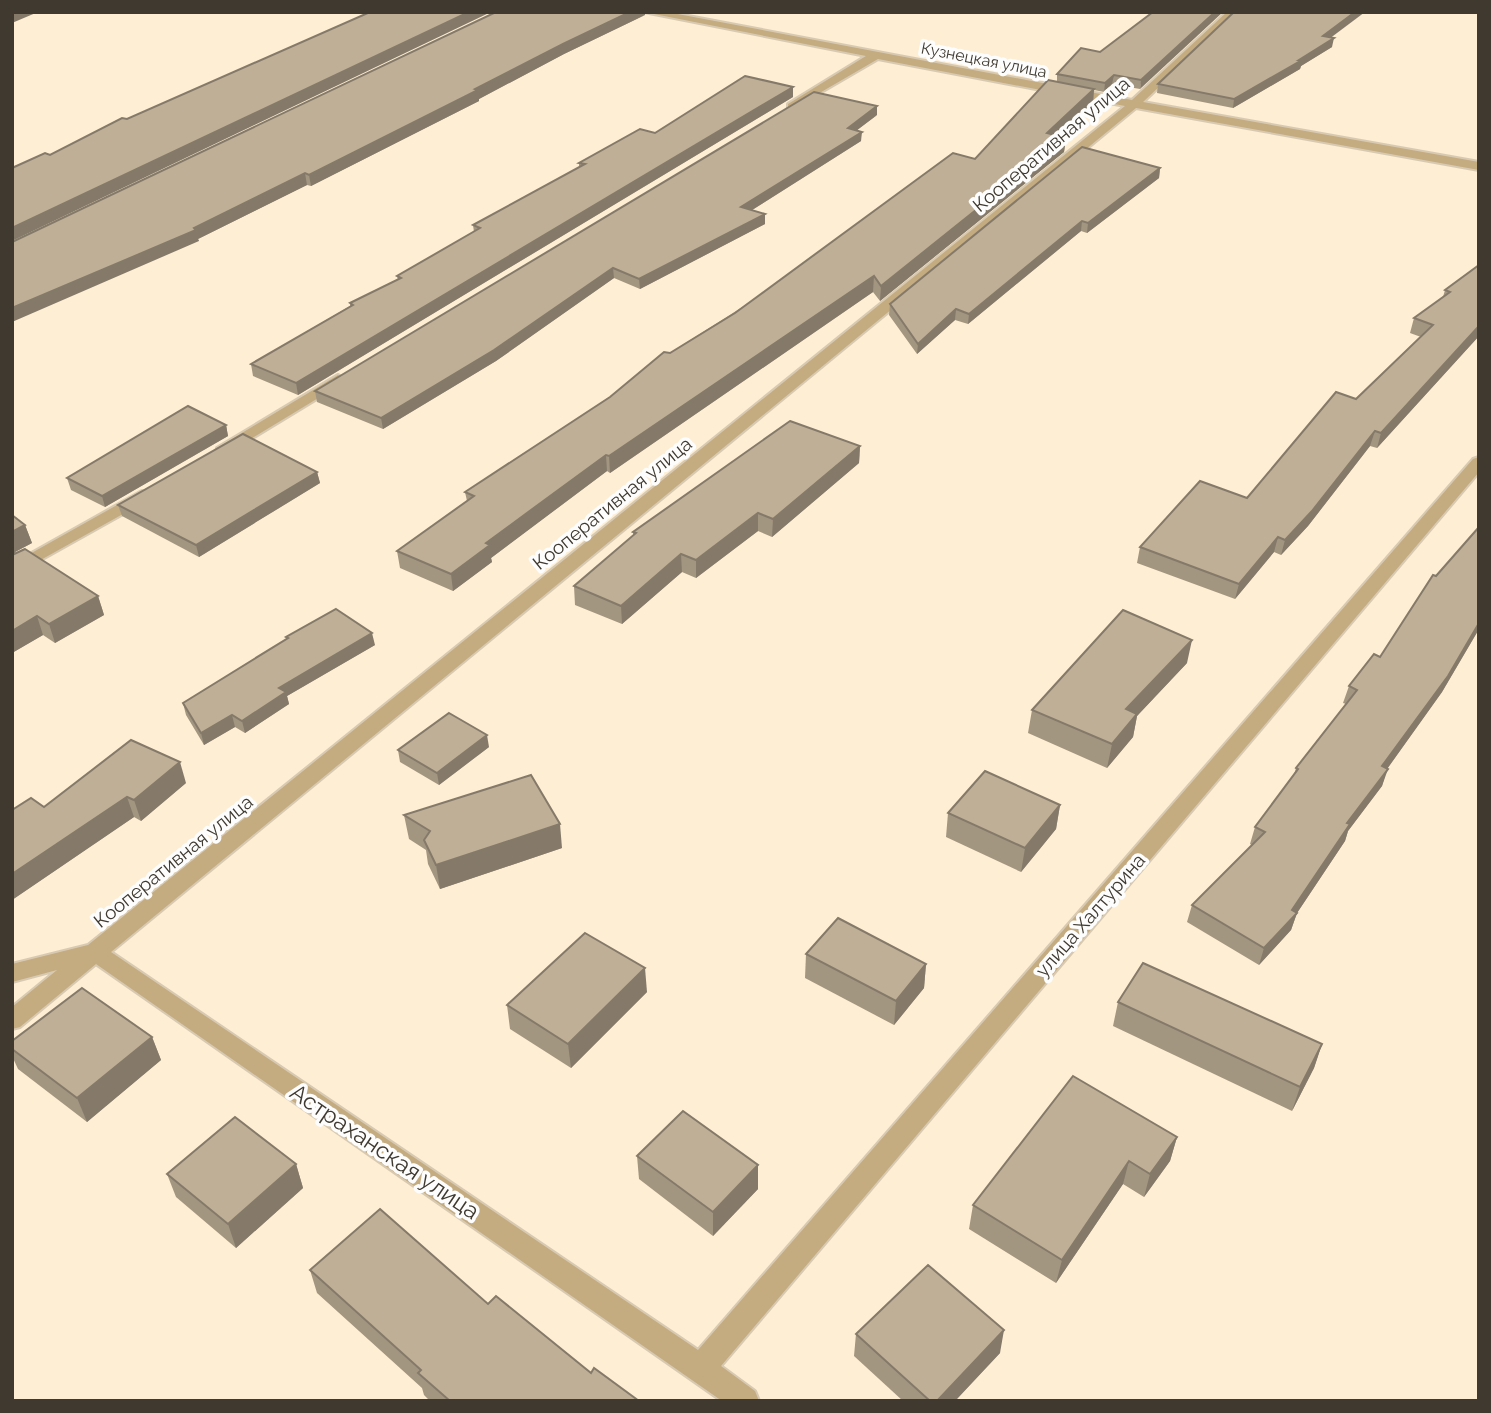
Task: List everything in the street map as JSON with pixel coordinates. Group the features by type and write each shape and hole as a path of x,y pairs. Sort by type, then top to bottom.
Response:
{"street":[{"name":"Кузнецкая улица","path":"649,12 1479,166"},
{"name":"Кооперативная улица","path":"12,1020 1134,104 1233,12"},
{"path":"783,111 876,55"},
{"path":"214,454 354,371"},
{"name":"улица Халтурина","path":"701,1368 1479,462"},
{"path":"12,571 154,489"},
{"path":"12,973 95,952"},
{"name":"Астраханская улица","path":"95,952 701,1368 745,1401"}],"building":[{"path":"370,12 469,12 12,228 12,168 45,153 50,155 122,118 127,119"},
{"path":"496,12 630,12 309,175 305,173 194,228 196,230 12,308 12,242"},
{"path":"1153,12 1215,12 1141,80 1114,75 1105,83 1057,74 1081,48 1100,52"},
{"path":"1234,12 1355,12 1323,36 1334,38 1299,60 1302,60 1234,99 1158,84"},
{"path":"745,76 793,87 296,383 251,364 353,305 350,303 401,278 397,276 480,228 473,225 585,164 579,163 640,129 655,133"},
{"path":"1048,80 1094,89 1047,133 1066,138 881,286 874,276 609,456 606,455 486,543 490,545 451,574 397,551 474,496 465,492 610,397 664,352 670,353 735,313 953,153 975,159"},
{"path":"814,92 877,106 848,128 862,132 741,207 765,214 639,279 613,268 494,350 381,418 315,391"},
{"path":"1082,147 1160,168 1088,223 1082,221 969,314 956,309 918,344 890,304"},
{"path":"1479,265 1479,326 1381,433 1375,431 1312,511 1285,540 1278,537 1239,584 1140,547 1200,481 1247,498 1336,392 1356,399 1433,325 1414,318 1450,292 1445,290"},
{"path":"188,406 226,425 102,496 67,478"},
{"path":"790,421 860,446 773,519 758,513 696,560 681,554 621,606 574,586 636,533 633,532"},
{"path":"243,434 317,472 196,545 118,505"},
{"path":"12,515 25,525 12,532"},
{"path":"1479,527 1479,623 1448,676 1382,766 1388,769 1347,823 1350,824 1292,910 1297,913 1264,948 1192,905 1265,832 1255,827 1298,769 1296,768 1357,690 1349,686 1374,654 1380,657 1433,575 1436,576"},
{"path":"25,549 98,596 49,624 37,616 12,631 12,555"},
{"path":"336,609 372,633 279,688 286,692 242,721 232,715 201,733 183,703 288,638 286,637"},
{"path":"1123,610 1192,640 1126,709 1137,714 1112,744 1032,710"},
{"path":"449,713 487,735 437,773 398,750"},
{"path":"131,740 180,762 134,800 127,797 12,874 12,810 31,798 44,807"},
{"path":"985,771 1060,805 1025,848 948,813"},
{"path":"531,775 560,824 436,865 424,840 430,831 404,815"},
{"path":"838,918 926,964 896,1001 806,954"},
{"path":"585,933 645,968 568,1044 507,1005"},
{"path":"1143,963 1322,1044 1300,1087 1118,1002"},
{"path":"82,988 152,1037 77,1098 12,1049 12,1041"},
{"path":"1073,1076 1177,1137 1150,1174 1129,1161 1062,1260 973,1205"},
{"path":"683,1111 758,1165 713,1212 637,1156"},
{"path":"235,1117 296,1164 228,1224 167,1174"},
{"path":"380,1209 488,1304 496,1296 591,1373 594,1368 639,1401 450,1401 418,1373 421,1370 310,1270"},
{"path":"928,1265 1004,1330 937,1401 930,1401 856,1334"}]}
